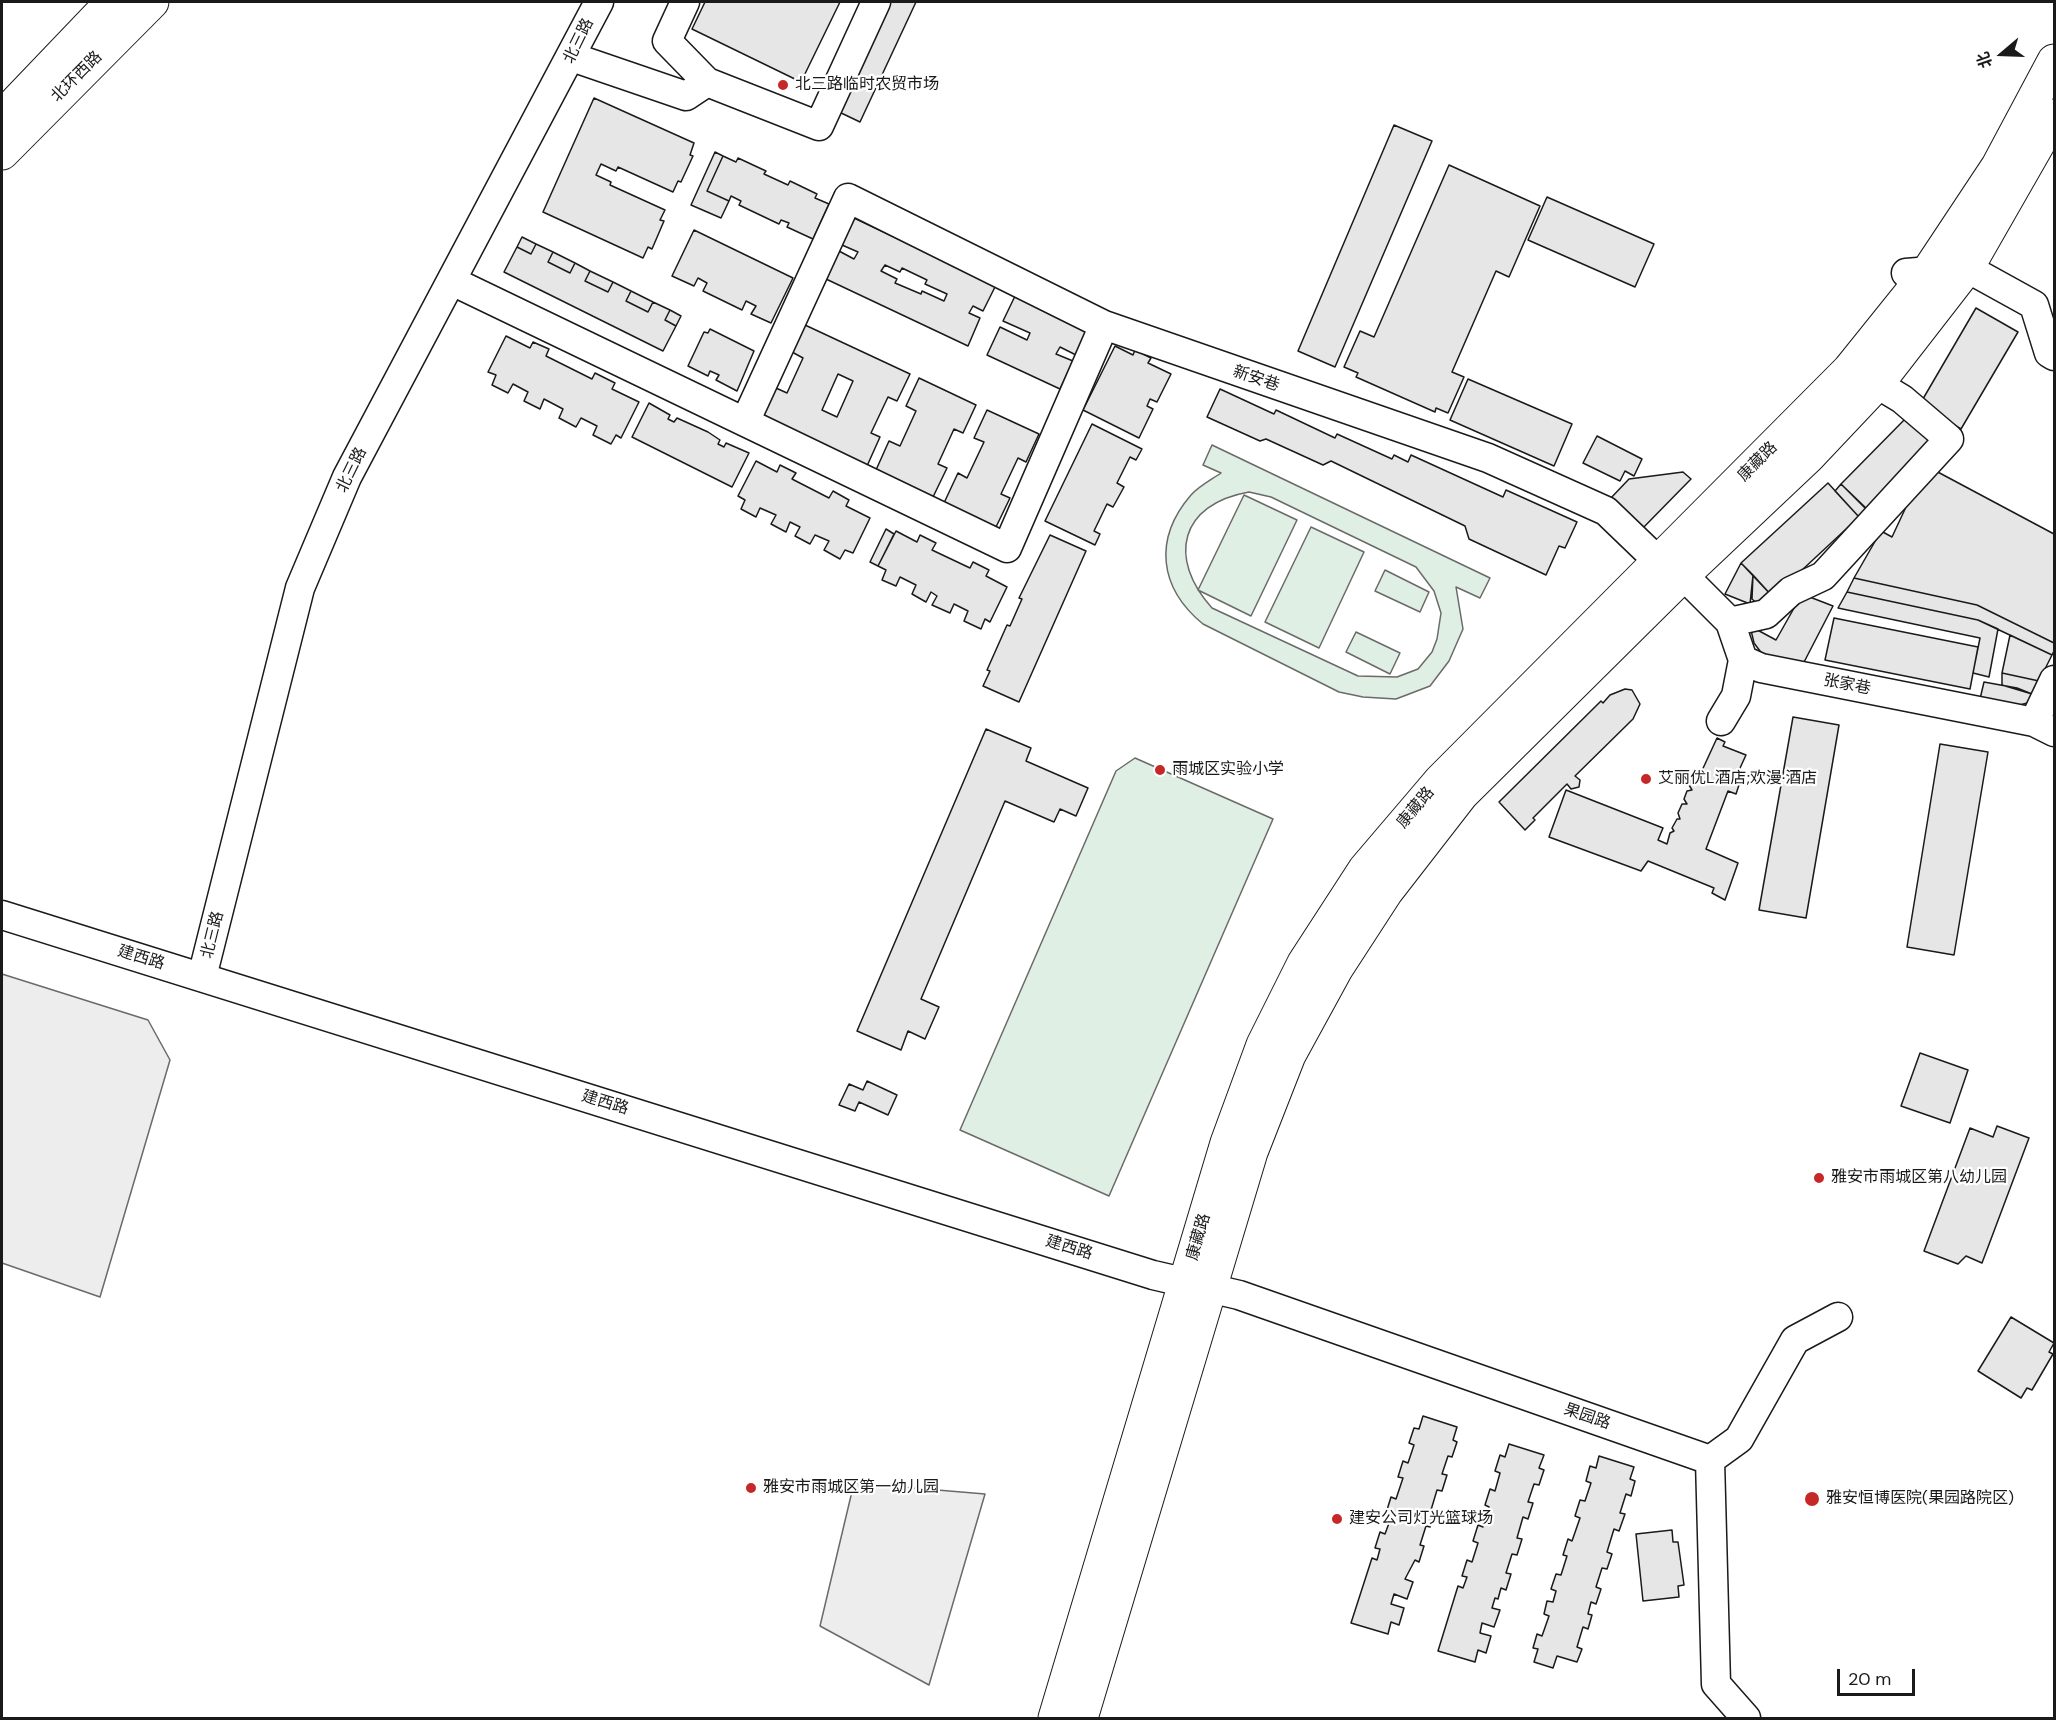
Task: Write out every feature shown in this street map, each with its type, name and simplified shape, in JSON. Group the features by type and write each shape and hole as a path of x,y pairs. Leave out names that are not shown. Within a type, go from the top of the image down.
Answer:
{"main road":[{"name":"北环西路","path":"2,117 112,2"},
{"name":"北环西路","path":"2,153 152,2"},
{"name":"康藏路","path":"1055,1719 1197,1285 1289,1055 1336,969 1386,892 1462,794 1671,568 1849,370 1916,273 1998,166 2055,61"},
{"name":"康藏路","path":"1671,568 1809,456 1877,384 1967,268 2052,130"},
{"name":"康藏路","path":"1081,1719 1197,1285"}],"street":[{"name":"北三路","path":"202,977 300,588 347,477 572,57 599,2"},
{"path":"685,2 667,41 707,81 819,126 876,2"},
{"path":"572,57 686,96 707,81"},
{"name":"新安巷","path":"745,422 848,198 1104,325 1488,458 1606,511 1671,568"},
{"path":"1916,273 1967,268 2034,305 2049,353 2055,356"},
{"path":"452,281 1007,549 1104,325"},
{"path":"1730,622 1766,614 1791,591 1823,576 1949,438 1902,399 1877,384"},
{"path":"1671,568 1730,622 1743,660 1734,708"},
{"name":"张家巷","path":"1743,660 1761,668 2044,727"},
{"path":"2044,727 2055,680"},
{"name":"建西路","path":"2,915 1197,1285"},
{"name":"果园路","path":"1197,1285 1710,1460"},
{"path":"1746,1719 1716,1684 1710,1460 1739,1439 1795,1340 1838,1317"}],"green space":[{"path":"1212,445 1490,578 1480,598 1456,587 1463,629 1449,661 1430,686 1396,699 1363,697 1339,692 1203,624 1188,610 1177,595 1170,579 1166,562 1166,546 1179,512 1191,495 1221,473 1203,465","holes":["1249,492 1271,497 1416,567 1434,591 1441,613 1437,639 1432,652 1418,669 1397,677 1358,676 1212,608 1198,589 1189,570 1186,552 1188,536 1195,521 1208,508 1226,498"]},
{"path":"1244,495 1297,520 1251,616 1198,590"},
{"path":"1311,527 1364,552 1319,648 1265,622"},
{"path":"1385,570 1429,592 1420,612 1375,591"},
{"path":"1356,632 1400,653 1390,674 1346,652"},
{"path":"1135,758 1273,819 1109,1196 960,1130 1116,771"}],"shaded area":[{"path":"2,974 148,1020 170,1060 100,1297 2,1263"},
{"path":"854,1483 985,1494 929,1685 820,1626"}],"building":[{"path":"705,2 840,2 801,82 692,29"},
{"path":"888,2 916,2 860,122 837,111"},
{"path":"594,98 694,143 690,155 693,156 681,182 678,181 673,192 618,167 616,171 601,164 596,175 611,182 610,185 665,210 660,220 664,221 652,249 648,247 643,258 543,212"},
{"path":"1394,125 1432,141 1335,367 1298,351"},
{"path":"715,152 723,156 707,191 729,201 721,218 691,205"},
{"path":"723,156 736,162 738,158 766,171 764,174 788,185 790,181 817,194 815,198 829,204 813,239 787,227 789,223 781,220 779,224 739,205 741,201 731,196 729,201 707,191"},
{"path":"1449,165 1540,206 1509,277 1496,271 1452,372 1464,377 1448,413 1436,408 1435,412 1356,377 1358,373 1344,367 1360,331 1374,337"},
{"path":"1547,197 1654,244 1635,287 1528,240"},
{"path":"854,218 996,285 983,311 973,306 969,313 980,318 968,346 826,279 839,251 854,259 858,252 842,245","holes":["885,265 900,272 902,268 927,280 925,284 947,294 944,301 922,291 921,294 895,283 897,279 881,271"]},
{"path":"694,230 793,278 771,323 751,314 756,306 746,301 742,310 703,291 707,283 698,278 694,286 672,276"},
{"path":"522,237 536,244 531,254 517,247"},
{"path":"536,244 553,252 548,262 570,273 575,263 590,271 585,281 608,292 613,282 631,291 626,301 648,312 653,302 670,310 665,320 676,326 663,351 504,272 517,247 531,254"},
{"path":"553,252 575,263 570,273 548,262"},
{"path":"590,271 613,282 608,292 585,281"},
{"path":"631,291 653,302 648,312 626,301"},
{"path":"1016,294 1088,328 1076,355 1060,347 1056,354 1073,361 1060,389 987,355 1000,327 1027,340 1030,333 1003,321"},
{"path":"1976,308 2018,332 1961,429 1920,404"},
{"path":"670,310 681,316 676,326 665,320"},
{"path":"805,325 910,374 897,401 888,397 871,433 880,437 867,466 762,417 776,388 787,393 803,358 792,352","holes":["838,374 853,381 837,417 822,410"]},
{"path":"710,329 754,351 737,391 716,380 719,375 710,371 708,376 688,366 704,332 708,333"},
{"path":"506,336 530,348 533,342 549,349 546,356 592,379 595,373 615,383 612,389 639,402 621,438 616,435 611,444 593,435 597,426 581,418 576,427 559,418 563,409 544,399 540,409 524,401 528,392 513,384 508,393 492,385 496,375 488,372"},
{"path":"1115,346 1133,355 1135,350 1151,358 1148,363 1171,374 1157,402 1150,399 1147,406 1153,409 1139,438 1083,410"},
{"path":"919,378 976,405 963,433 954,429 938,464 947,468 933,497 876,470 889,441 900,446 916,411 906,406"},
{"path":"1468,379 1572,424 1554,466 1450,420"},
{"path":"1220,389 1274,414 1276,410 1335,438 1337,434 1392,459 1394,455 1408,462 1411,455 1503,497 1506,490 1577,522 1565,548 1559,546 1546,575 1469,539 1465,526 1331,461 1323,465 1266,439 1260,441 1207,417"},
{"path":"649,403 670,415 668,419 674,422 677,418 708,432 720,440 718,444 724,447 726,443 749,453 732,487 632,437"},
{"path":"987,410 1039,434 1026,462 1018,458 1001,494 1010,498 996,527 944,503 958,473 967,478 984,442 974,438"},
{"path":"1909,415 1937,443 1869,512 1841,484"},
{"path":"1092,424 1142,449 1136,460 1130,457 1117,483 1124,487 1113,507 1107,504 1094,531 1100,534 1095,545 1045,521"},
{"path":"1597,436 1642,459 1634,476 1625,471 1620,481 1583,463"},
{"path":"756,461 777,472 780,465 796,473 792,479 829,498 833,491 849,500 846,506 870,518 853,553 845,550 840,559 824,550 829,541 815,535 810,544 795,536 800,527 790,522 786,532 771,524 776,515 760,508 756,517 741,509 745,500 738,496"},
{"path":"1934,470 2054,534 2054,643 1977,605 1854,578 1881,531 1892,537 1913,492"},
{"path":"1683,472 1691,479 1640,531 1609,500 1629,479"},
{"path":"1828,483 1859,517 1773,597 1741,563"},
{"path":"1841,484 1867,509 1859,517 1835,491"},
{"path":"886,529 894,534 878,566 870,562"},
{"path":"896,531 917,542 920,535 936,543 932,550 970,568 973,562 989,570 986,576 1007,587 990,622 985,619 981,629 964,621 968,611 954,604 950,613 932,605 937,596 931,592 926,602 912,594 916,585 900,577 896,586 882,580 886,570 878,566"},
{"path":"1050,535 1086,551 1019,702 983,686 990,671 987,670 1007,625 1010,626 1022,599 1019,598"},
{"path":"1741,563 1753,575 1750,604 1725,594"},
{"path":"1753,575 1773,597 1761,607 1752,599"},
{"path":"1854,578 1977,605 2054,643 2054,651 2052,655 1978,620 1847,592"},
{"path":"1847,592 1978,620 1998,629 1989,677 1973,673 1980,638 1838,608"},
{"path":"1802,594 1833,606 1802,666 1763,655 1754,643 1750,626 1776,640"},
{"path":"1834,618 1978,647 1970,689 1825,660"},
{"path":"2010,635 2052,655 2039,681 2002,673"},
{"path":"2002,673 2039,681 2032,694 2002,685"},
{"path":"1984,682 2017,688 2032,694 2031,702 2016,706 1980,699"},
{"path":"1625,689 1632,690 1640,704 1633,719 1575,776 1580,780 1579,787 1571,789 1567,784 1533,818 1535,820 1525,830 1499,802 1601,701 1603,703 1610,695"},
{"path":"1793,717 1839,725 1806,918 1759,910"},
{"path":"986,729 1031,748 1026,761 1088,788 1076,816 1060,809 1054,822 1005,801 921,999 939,1007 925,1039 908,1031 901,1050 857,1031"},
{"path":"1717,738 1725,742 1723,746 1746,755 1735,779 1740,782 1736,794 1728,791 1706,849 1738,863 1725,900 1712,893 1714,888 1648,861 1641,871 1549,837 1566,790 1663,828 1658,840 1667,844 1670,833 1674,831 1672,828 1677,819 1680,819 1678,813 1682,804 1687,804 1684,799 1687,791 1692,790 1689,785 1692,778 1699,777"},
{"path":"1940,744 1988,752 1954,955 1907,947"},
{"path":"1920,1053 1968,1070 1950,1123 1901,1106"},
{"path":"867,1081 897,1095 888,1115 859,1102 855,1111 839,1105 849,1084 863,1090"},
{"path":"1997,1126 2029,1138 1982,1263 1966,1256 1958,1264 1924,1251 1970,1128 1993,1137"},
{"path":"2011,1317 2054,1343 2049,1352 2053,1354 2032,1390 2027,1388 2021,1398 1978,1371"},
{"path":"1423,1416 1457,1427 1453,1440 1457,1442 1452,1457 1448,1456 1442,1474 1447,1475 1442,1491 1437,1490 1431,1510 1435,1512 1430,1527 1426,1526 1420,1545 1424,1546 1419,1562 1415,1560 1405,1579 1413,1582 1407,1599 1394,1594 1391,1604 1404,1608 1399,1625 1391,1622 1388,1634 1351,1623 1372,1558 1377,1560 1380,1549 1375,1548 1380,1532 1385,1534 1392,1515 1386,1513 1391,1497 1396,1499 1403,1478 1398,1477 1403,1461 1408,1463 1414,1445 1409,1443 1414,1428 1419,1429"},
{"path":"1509,1444 1544,1455 1539,1468 1544,1470 1539,1485 1534,1484 1528,1502 1533,1503 1528,1519 1523,1517 1517,1538 1522,1539 1517,1555 1512,1554 1506,1573 1511,1574 1506,1590 1501,1588 1498,1599 1495,1598 1492,1608 1500,1610 1494,1627 1482,1623 1480,1633 1491,1636 1486,1653 1478,1650 1475,1662 1438,1651 1458,1586 1463,1588 1467,1577 1462,1576 1467,1560 1472,1562 1478,1543 1473,1541 1478,1525 1483,1527 1489,1507 1485,1505 1490,1489 1495,1491 1500,1473 1495,1471 1500,1455 1505,1457"},
{"path":"1599,1456 1634,1467 1630,1479 1635,1481 1631,1496 1626,1494 1620,1513 1625,1514 1619,1531 1614,1529 1607,1552 1612,1554 1607,1569 1602,1568 1596,1587 1601,1589 1596,1604 1591,1602 1588,1614 1592,1615 1588,1629 1583,1627 1577,1647 1582,1649 1577,1662 1557,1656 1553,1668 1534,1662 1538,1649 1533,1648 1537,1634 1542,1636 1549,1616 1544,1614 1547,1601 1553,1602 1556,1591 1551,1589 1556,1574 1561,1575 1567,1556 1563,1555 1568,1539 1572,1541 1580,1518 1575,1516 1580,1500 1585,1501 1591,1483 1586,1481 1590,1466 1596,1468"},
{"path":"1672,1530 1673,1542 1678,1542 1684,1585 1678,1586 1679,1597 1643,1601 1636,1534"}],"place":[{"name":"北三路临时农贸市场","path":"783,85"},
{"name":"雨城区实验小学","path":"1160,770"},
{"name":"艾丽优L酒店;欢漫·酒店","path":"1646,779"},
{"name":"雅安市雨城区第八幼儿园","path":"1819,1178"},
{"name":"雅安市雨城区第一幼儿园","path":"751,1488"},
{"name":"雅安恒博医院(果园路院区)","path":"1812,1499"},
{"name":"建安公司灯光篮球场","path":"1337,1519"}]}
